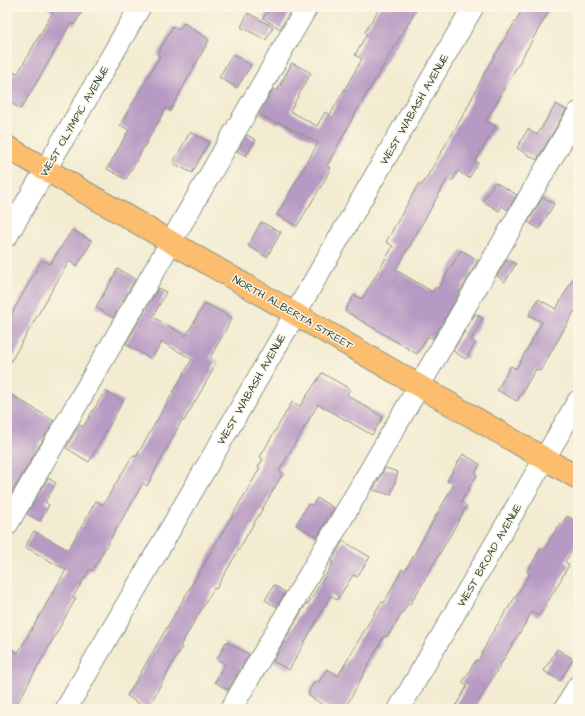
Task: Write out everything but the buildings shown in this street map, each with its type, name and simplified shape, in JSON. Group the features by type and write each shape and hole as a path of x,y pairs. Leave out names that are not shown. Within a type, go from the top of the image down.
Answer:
{"main road":[{"name":"NORTH ALBERTA STREET","path":"7,147 578,478"}],"street":[{"name":"WEST OLYMPIC AVENUE","path":"7,236 140,7"},
{"path":"7,525 308,7"},
{"name":"WEST WABASH AVENUE","path":"66,709 473,7"},
{"path":"231,709 578,113"},
{"name":"WEST BROAD AVENUE","path":"399,709 578,401"},
{"path":"565,709 578,686"}]}
